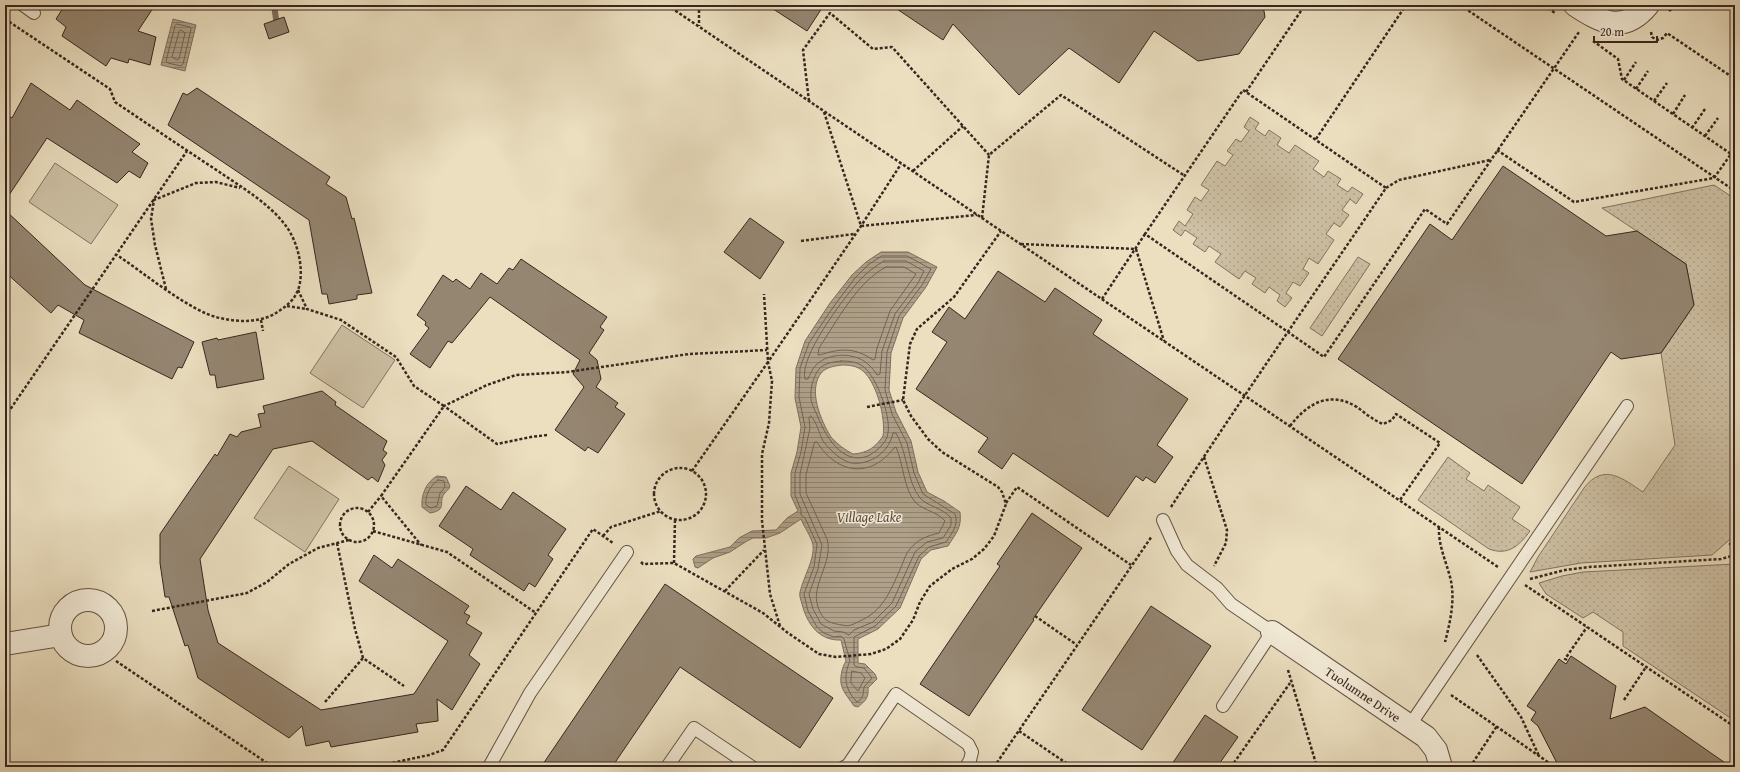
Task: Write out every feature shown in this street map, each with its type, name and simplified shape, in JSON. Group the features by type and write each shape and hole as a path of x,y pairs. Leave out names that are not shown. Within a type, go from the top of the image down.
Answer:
{"street":[{"path":"1575,5 1597,19 1616,23 1630,20 1657,10"},
{"name":"Tuolumne Drive","path":"1272,632 1426,736 1437,754 1441,767"},
{"path":"5,644 61,635"}],"lane":[{"path":"23,5 34,13"},
{"path":"1410,725 1516,579 1627,406"},
{"path":"1163,520 1177,551 1187,565 1217,588 1231,604 1272,632 1223,706"},
{"path":"489,767 530,693 626,552"},
{"path":"848,766 896,694 968,744 972,752 966,767"},
{"path":"667,767 694,728 752,767"}],"path":[{"path":"667,5 1735,727"},
{"path":"699,5 699,27"},
{"path":"1246,92 1305,5"},
{"path":"1316,139 1406,5"},
{"path":"1460,5 1714,178 1734,190"},
{"path":"1657,10 1676,5"},
{"path":"809,101 803,50 830,12 873,49 892,47 989,155"},
{"path":"5,19 110,89 114,102 242,188 275,213 292,236 299,258 300,274 298,289 288,306 272,316 261,320 224,319 206,313 186,302 117,255"},
{"path":"1653,26 1651,33 1654,39 1660,40 1667,33 1735,79"},
{"path":"1145,234 1324,357 1425,209 1447,224 1579,32"},
{"path":"1624,80 1636,62"},
{"path":"1497,150 1574,202 1714,178 1731,154 1622,79 1620,63"},
{"path":"1636,89 1648,71"},
{"path":"1654,101 1667,83"},
{"path":"1102,299 1244,90 1386,188"},
{"path":"982,218 989,155 1062,95 1185,176"},
{"path":"1672,114 1685,95"},
{"path":"1692,128 1705,109"},
{"path":"823,111 860,226"},
{"path":"1705,136 1718,118"},
{"path":"913,171 963,126"},
{"path":"5,417 83,301 98,284 187,151"},
{"path":"994,767 1163,520 1386,188 1399,180 1491,160"},
{"path":"692,471 855,234 901,163"},
{"path":"154,200 196,183 216,182 242,188"},
{"path":"154,200 151,219 155,245 166,289"},
{"path":"860,226 977,215"},
{"path":"1001,231 954,297 917,328 910,344 903,400 911,416 928,439 942,452 998,487 1002,492 1006,504"},
{"path":"801,241 855,234"},
{"path":"1020,244 1136,249"},
{"path":"1136,249 1165,342"},
{"path":"298,289 307,309"},
{"path":"764,294 768,362 772,381 769,423 762,454 762,521 770,594 780,627"},
{"path":"288,306 307,309 341,320 396,357 414,386 497,444 547,435"},
{"path":"261,320 263,331"},
{"path":"368,512 381,496 444,406 487,385 516,375 568,372 689,354 767,350"},
{"path":"1290,426 1297,416 1315,403 1332,399 1348,403 1383,424 1392,420 1396,414 1421,430 1440,443 1400,500"},
{"path":"867,407 903,400"},
{"path":"5,409 9,411"},
{"path":"1204,457 1227,530 1226,542 1213,567"},
{"path":"683,468 692,471 703,483 706,499 698,513 683,520 675,519 661,511 656,504 654,495 655,486 666,472 683,468"},
{"path":"836,657 871,654 886,649 900,639 913,620 920,602 930,586 952,569 972,559 984,549 994,536 1006,504 1017,486 1131,565"},
{"path":"381,496 421,545"},
{"path":"357,508 368,512 374,522 373,531 367,539 353,542 345,537 340,527 343,516 352,509 357,508"},
{"path":"603,536 611,527 661,511"},
{"path":"674,563 675,519"},
{"path":"1439,527 1441,545 1451,582 1453,601 1448,631 1443,647"},
{"path":"373,531 447,552 536,613"},
{"path":"152,611 247,593 267,582 289,564 318,548 349,540"},
{"path":"1735,540 1730,544 1735,548"},
{"path":"337,543 355,629 363,658 404,686"},
{"path":"725,591 765,550"},
{"path":"1516,579 1583,567 1721,559 1735,555"},
{"path":"1035,616 1077,644"},
{"path":"1567,660 1565,659 1587,627"},
{"path":"1475,653 1520,716 1540,756"},
{"path":"326,702 363,658"},
{"path":"116,660 273,767"},
{"path":"1286,666 1290,683 1300,707 1317,767"},
{"path":"1624,700 1646,667"},
{"path":"1231,767 1290,683"},
{"path":"1449,693 1554,767"},
{"path":"1470,767 1497,726"},
{"path":"1019,731 1072,767"}],"shaded area":[{"path":"1250,117 1259,123 1255,129 1265,136 1269,130 1281,138 1277,145 1289,153 1295,145 1319,161 1313,169 1324,177 1328,171 1341,179 1337,185 1348,192 1352,187 1363,194 1356,204 1350,199 1342,210 1349,215 1340,227 1334,223 1326,234 1334,240 1318,264 1309,258 1303,269 1309,273 1300,286 1293,282 1286,293 1292,298 1285,307 1277,301 1280,295 1269,287 1265,293 1252,284 1256,278 1245,271 1239,279 1215,262 1221,254 1209,246 1205,252 1193,244 1197,238 1185,230 1181,236 1173,230 1179,221 1185,226 1193,214 1187,210 1195,197 1201,201 1209,190 1201,185 1217,161 1225,166 1233,155 1227,151 1236,139 1241,142 1249,131 1244,127"},
{"path":"55,163 118,205 91,244 29,202"},
{"path":"1714,185 1735,199 1735,535 1712,555 1581,563 1530,572 1538,557 1584,488 1591,480 1606,474 1614,475 1643,492 1675,445 1661,353 1694,305 1686,264 1602,208"},
{"path":"1358,257 1370,264 1322,336 1310,328"},
{"path":"342,325 395,360 363,408 310,373"},
{"path":"1448,457 1470,473 1466,479 1484,491 1488,485 1520,507 1512,519 1530,531 1522,541 1507,550 1496,551 1489,549 1418,500"},
{"path":"289,466 339,499 305,552 254,518"},
{"path":"1735,564 1735,721 1623,646 1623,632 1593,612 1583,618 1546,594 1539,583 1562,576 1583,572"}],"water":[{"path":"173,19 196,25 185,71 161,65"},
{"name":"Village Lake","path":"881,252 908,252 937,267 926,287 903,318 891,353 889,390 896,412 911,441 918,472 927,492 960,512 960,522 958,530 948,546 931,550 921,559 900,608 878,629 858,639 858,663 865,664 875,674 877,679 868,688 866,699 858,707 854,706 844,692 841,684 841,674 846,661 841,640 826,638 815,630 807,618 800,598 813,550 811,538 801,519 780,533 766,538 753,538 730,552 713,558 698,568 695,567 693,559 696,556 730,547 739,538 752,531 776,530 787,518 798,511 791,496 791,473 797,452 801,427 795,398 796,368 805,341 830,303 852,275 866,262","holes":["842,365 853,366 863,371 876,392 882,411 884,429 883,436 874,447 867,451 853,454 847,451 831,437 823,422 817,405 816,387 822,372 831,367"]},
{"path":"437,476 446,477 450,486 442,497 441,508 436,512 430,513 422,507 422,498 427,485"}],"building":[{"path":"65,5 155,5 138,31 156,37 150,65 129,59 128,63 111,58 106,66 62,36 66,27 56,19"},
{"path":"767,5 824,5 807,31"},
{"path":"891,5 1263,5 1265,17 1239,54 1198,61 1154,31 1119,83 1069,48 1019,95 953,24 943,40"},
{"path":"284,17 289,32 269,39 264,24"},
{"path":"31,83 70,110 77,100 140,144 132,152 148,163 140,178 129,171 117,183 47,138 5,201 5,114 12,118"},
{"path":"197,88 330,177 326,184 346,197 352,219 354,218 372,293 357,295 357,299 329,304 327,294 322,294 309,220 168,125 183,93 187,95"},
{"path":"1503,166 1606,236 1637,231 1686,264 1694,305 1661,353 1621,359 1611,352 1522,484 1338,359 1430,224 1452,240"},
{"path":"5,210 85,285 194,342 182,368 178,367 172,379 79,333 84,320 58,305 51,313 5,272"},
{"path":"750,218 784,242 760,279 724,252"},
{"path":"521,259 607,317 600,327 604,330 589,353 597,360 601,379 596,387 618,403 615,407 625,414 598,453 588,447 585,451 555,430 584,387 573,374 580,360 490,297 452,343 448,341 430,368 410,354 429,328 425,325 426,322 417,315 443,275 453,282 456,279 470,289 481,273 497,284 509,268 513,270"},
{"path":"998,271 1045,302 1055,288 1102,320 1093,334 1188,399 1157,445 1173,457 1155,483 1146,477 1143,481 1136,476 1108,517 1013,453 1002,469 978,452 988,438 916,389 947,342 932,332 949,307 965,319"},
{"path":"256,332 264,379 217,388 215,375 210,375 202,342 217,338 218,340"},
{"path":"322,391 336,402 335,405 387,441 383,450 387,453 382,460 385,465 378,482 372,477 368,480 312,441 273,449 200,559 208,610 218,643 321,710 414,694 448,641 359,581 374,555 392,568 398,559 469,606 464,613 470,616 466,623 482,633 469,655 480,664 452,710 437,699 438,721 416,724 418,732 331,747 329,741 306,746 302,726 289,738 198,678 188,645 185,646 169,597 165,597 160,563 160,534 215,454 217,456 230,434 237,437 241,432 261,427 258,414 265,413 263,406"},
{"path":"466,486 501,510 513,492 566,529 548,555 553,559 535,587 529,583 524,591 470,555 473,549 439,526"},
{"path":"1032,513 1082,548 969,716 920,684 1000,566 997,564"},
{"path":"665,584 833,698 800,748 680,667 612,767 541,767"},
{"path":"1151,606 1211,646 1142,750 1082,710"},
{"path":"1571,656 1616,686 1610,719 1645,707 1731,767 1559,767 1538,726 1531,720 1536,712 1527,706 1559,659 1566,664"},
{"path":"1205,715 1238,737 1217,767 1170,767"}],"waterway":[{"path":"274,5 276,19"}]}
